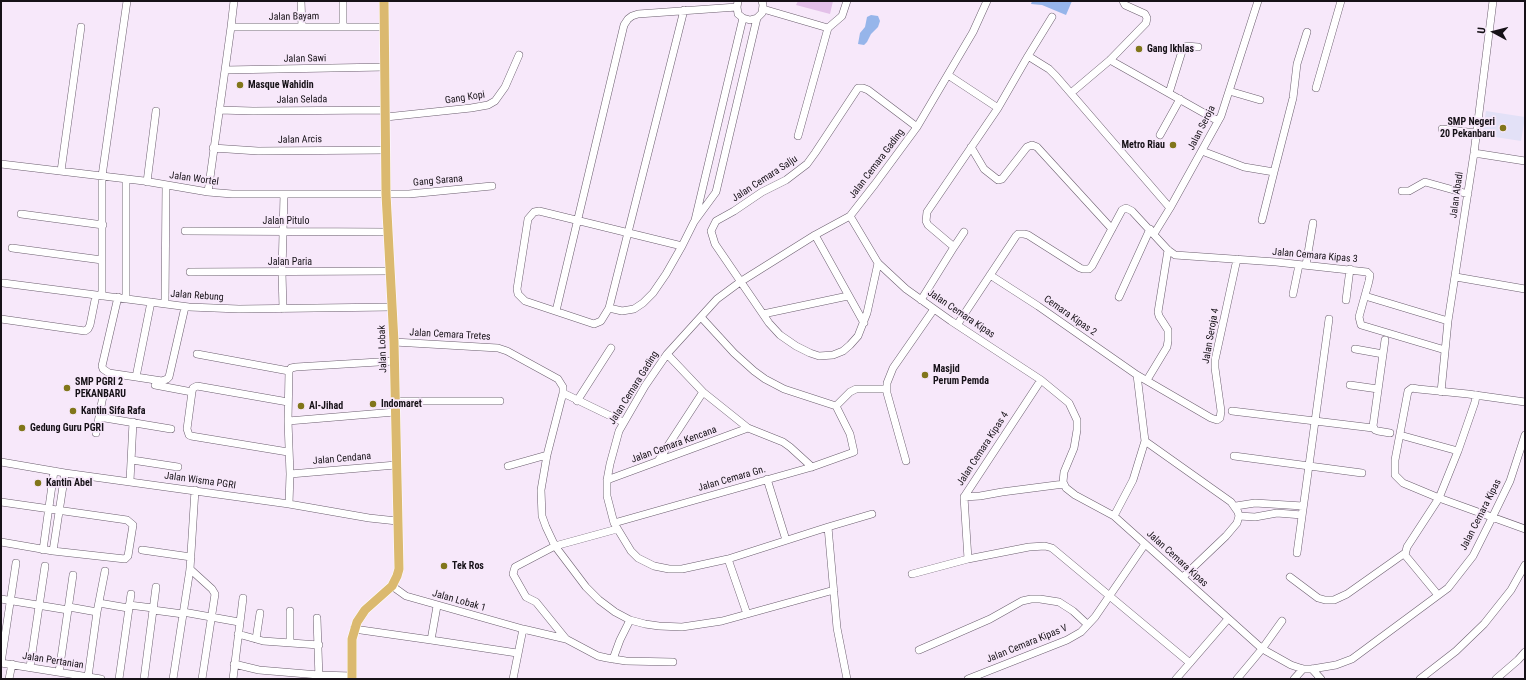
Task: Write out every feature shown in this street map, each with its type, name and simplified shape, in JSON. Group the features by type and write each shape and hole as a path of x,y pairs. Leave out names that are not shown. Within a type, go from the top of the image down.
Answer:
{"main road":[{"name":"Jalan Lobak","path":"352,677 352,639 354,629 365,610 392,586 399,569 395,361 386,194 384,1"}],"street":[{"path":"1,319 85,331 90,325 99,295 103,225 102,176 127,1"},
{"path":"208,192 234,1"},
{"path":"301,1 302,26"},
{"path":"343,1 343,26"},
{"path":"609,308 628,311 643,303 660,285 694,222 714,197 718,188 757,18 763,9 762,1"},
{"path":"798,136 828,28 842,16 847,1"},
{"name":"Jalan Cemara Gading","path":"872,514 728,559 682,569 669,569 654,566 638,558 631,551 615,526 608,504 607,480 615,441 623,422 667,354 717,300 740,282 815,235 850,216 876,184 917,127 973,32 987,1"},
{"path":"1071,93 1110,60 1147,21 1145,14 1125,5 1123,1"},
{"name":"Jalan Seroja","path":"1119,297 1152,232 1170,208 1218,121 1258,1"},
{"path":"1316,88 1341,1"},
{"name":"Jalan Abadi","path":"1441,392 1448,321 1456,278 1474,153 1493,1"},
{"path":"556,311 624,25 628,19 632,16 737,4 738,14 743,18 750,20 757,18"},
{"path":"763,9 828,28"},
{"path":"682,246 628,234 539,211 534,212 528,220 517,288 518,294 524,301 594,324 601,321 609,308 628,234 684,10"},
{"path":"954,247 928,225 926,221 927,212 998,108 1052,17"},
{"path":"694,222 743,18"},
{"name":"Jalan Bayam","path":"231,26 384,27"},
{"path":"61,171 81,28"},
{"path":"1262,220 1293,98 1297,64 1307,32"},
{"path":"1169,94 1182,48 1186,46 1198,47"},
{"name":"Gang Kopi","path":"386,113 471,108 492,103 505,87 519,55"},
{"path":"1028,56 1048,69 1071,93 1170,208"},
{"path":"1110,60 1218,121"},
{"name":"Jalan Sawi","path":"225,70 385,67"},
{"path":"948,75 998,108"},
{"name":"Jalan Cemara Salju","path":"740,282 712,240 711,231 714,224 756,196 786,180 807,164 858,88 863,88 917,127"},
{"path":"1229,91 1260,100"},
{"path":"1160,135 1180,99"},
{"name":"Jalan Selada","path":"219,110 386,113"},
{"path":"147,182 156,111"},
{"path":"1442,129 1476,133"},
{"path":"970,147 984,169 998,180 1002,179 1027,147 1032,145 1037,147 1112,229"},
{"name":"Jalan Arcis","path":"214,148 258,151 386,150"},
{"path":"1202,151 1244,167 1274,172"},
{"path":"1474,153 1525,161"},
{"name":"Jalan Wortel","path":"1,164 126,179 208,192 386,194"},
{"path":"126,179 126,299"},
{"path":"1402,191 1409,191 1425,182 1468,194"},
{"path":"165,304 166,185"},
{"name":"Gang Sarana","path":"386,194 426,193 492,186"},
{"path":"283,309 282,272 284,194"},
{"name":"Jalan Cemara Kipas 3","path":"957,325 1016,236 1020,234 1028,235 1080,268 1089,269 1122,210 1126,208 1132,211 1168,250 1179,256 1238,259 1366,271 1369,274 1369,281 1359,317 1361,325 1445,350"},
{"path":"21,214 103,225"},
{"name":"Jalan Cemara Kipas","path":"850,216 878,263 921,300 1041,380 1069,403 1077,420 1074,448 1064,472 1064,484 1069,491 1114,516 1262,649 1291,665 1303,669 1336,665 1352,659 1448,588 1466,567 1473,556 1510,481 1525,435"},
{"path":"1293,294 1303,265 1312,223"},
{"name":"Jalan Pitulo","path":"184,231 388,232"},
{"path":"921,300 964,232"},
{"path":"815,235 864,323"},
{"path":"12,248 102,260"},
{"path":"1147,380 1167,347 1168,335 1166,326 1158,316 1158,312 1168,250"},
{"name":"Jalan Seroja 4","path":"1137,376 1147,380 1211,418 1217,420 1220,418 1221,411 1214,364 1228,296 1238,259"},
{"path":"740,282 763,314 780,334 799,348 819,356 834,355 843,351 854,341 864,323 873,290 878,263"},
{"path":"1346,300 1350,269"},
{"name":"Jalan Paria","path":"190,272 390,271"},
{"name":"Cemara Kipas 2","path":"990,275 1038,306 1137,376"},
{"path":"1456,278 1525,289"},
{"name":"Jalan Rebung","path":"3,283 185,307 283,309 392,306"},
{"path":"763,314 848,296"},
{"path":"1365,296 1448,321"},
{"path":"118,297 102,366 103,369 109,373 162,381 167,380 169,377 185,307"},
{"path":"136,377 151,302"},
{"path":"906,461 887,389 889,378 893,368 934,309"},
{"path":"701,317 734,353 754,371 764,379 784,389 836,406 850,392 856,389 887,389"},
{"path":"1297,553 1329,319"},
{"path":"1374,428 1385,340"},
{"name":"Jalan Cemara Tretes","path":"394,342 498,348 507,350 555,377 561,383 563,393"},
{"path":"577,401 611,348"},
{"path":"1355,349 1383,354"},
{"path":"197,354 289,371 291,368 296,367 395,361"},
{"path":"667,354 703,392 748,428 783,442 812,467"},
{"path":"289,371 288,452 290,504"},
{"path":"109,376 192,392"},
{"path":"1114,516 1133,480 1145,441 1137,376"},
{"name":"Jalan Cemara Kipas 4","path":"968,559 964,496 1041,380"},
{"path":"288,402 199,385 195,387 192,392 187,429 189,435 288,452"},
{"path":"1350,385 1378,390"},
{"path":"1525,402 1412,388 1408,391 1395,460 1395,475 1404,483 1439,498 1525,529"},
{"path":"658,461 703,392"},
{"path":"623,422 563,393 547,455 541,490 540,504 542,516 555,546 586,587 598,600 630,620 659,626 682,627 716,622 834,590"},
{"path":"1290,577 1318,598 1334,600 1347,594 1405,553 1407,547 1439,498 1458,451 1476,395"},
{"path":"96,433 103,396"},
{"path":"396,401 500,401"},
{"name":"Jalan Cemara Gn.","path":"566,639 536,602 526,597 513,573 515,567 555,546 767,479 812,467 854,452 850,434 836,406"},
{"path":"1232,411 1374,428 1378,431 1390,433"},
{"path":"288,421 395,412"},
{"path":"99,417 171,430"},
{"path":"130,481 133,422"},
{"name":"Jalan Cemara Kencana","path":"607,480 748,428"},
{"path":"1400,435 1458,451"},
{"path":"1145,441 1225,497 1236,506 1239,516 1237,523 1217,547 1183,577"},
{"path":"508,466 547,455"},
{"path":"1234,456 1362,473"},
{"path":"132,460 178,467"},
{"name":"Jalan Wisma PGRI","path":"1,462 65,473 195,490 290,504 369,518 397,521"},
{"name":"Jalan Cendana","path":"290,474 396,464"},
{"path":"43,550 54,471"},
{"path":"53,552 65,473"},
{"path":"767,479 786,540"},
{"path":"964,496 980,496 1064,484"},
{"path":"173,679 190,569 195,490"},
{"path":"1,502 127,520 133,525 128,556 125,559 53,552 1,542"},
{"path":"1236,506 1255,503 1303,506"},
{"path":"1265,504 1266,514"},
{"path":"1286,505 1286,514"},
{"path":"1239,516 1255,517 1266,514 1302,515"},
{"path":"828,527 837,628 847,679"},
{"name":"Jalan Cemara Kipas V","path":"968,679 1067,640 1081,632 1094,617 1145,544"},
{"path":"912,574 968,559 1029,547 1046,546 1052,548 1190,663"},
{"path":"142,550 191,557"},
{"path":"1405,553 1408,559 1438,595"},
{"path":"728,559 747,614"},
{"path":"1,663 16,563"},
{"path":"1420,679 1456,651 1484,624 1511,590 1525,565"},
{"path":"30,667 45,566"},
{"path":"190,569 212,589 215,594 202,679"},
{"path":"88,677 97,612 105,571"},
{"path":"59,672 73,575"},
{"path":"144,679 156,586"},
{"name":"Jalan Lobak 1","path":"392,586 406,596 437,606 566,639"},
{"path":"118,679 131,594"},
{"path":"233,679 243,598"},
{"path":"1,599 39,606 97,612"},
{"path":"919,650 990,619 1022,601 1031,599 1059,602 1073,611 1088,624"},
{"path":"99,603 212,616 239,622"},
{"path":"431,640 437,606"},
{"path":"290,611 290,643"},
{"path":"256,640 260,613"},
{"path":"317,618 319,677"},
{"path":"1176,679 1228,619"},
{"path":"613,659 630,620"},
{"path":"1237,679 1262,649 1282,621"},
{"path":"354,629 517,653"},
{"path":"513,679 523,629"},
{"path":"238,634 263,641 318,644"},
{"path":"566,639 598,656 613,659 673,662"},
{"path":"1496,679 1525,652"},
{"name":"Jalan Pertanian","path":"1,663 101,679"},
{"path":"9,679 12,664"},
{"path":"234,664 259,670 319,677 352,677"},
{"path":"1294,679 1303,669"},
{"path":"1312,669 1321,679"}],"shaded area":[{"path":"798,1 833,1 830,14 796,5"},
{"name":"SMP Negeri 20 Pekanbaru","path":"1486,111 1525,117 1521,141 1482,135"}],"water":[{"path":"1032,1 1072,1 1066,15 1042,5 1031,4"},
{"path":"871,15 878,16 880,21 878,27 871,34 864,45 858,44 860,33 865,27 867,17"}],"place":[{"name":"Gang Ikhlas","path":"1139,49"},
{"name":"Masque Wahidin","path":"240,85"},
{"name":"SMP Negeri 20 Pekanbaru","path":"1503,128"},
{"name":"Metro Riau","path":"1173,145"},
{"name":"Masjid Perum Pemda","path":"925,375"},
{"name":"SMP PGRI 2 PEKANBARU","path":"67,388"},
{"name":"Indomaret","path":"373,404"},
{"name":"Al-Jihad","path":"301,406"},
{"name":"Kantin Sifa Rafa","path":"73,411"},
{"name":"Gedung Guru PGRI","path":"22,428"},
{"name":"Kantin Abel","path":"38,483"},
{"name":"Tek Ros","path":"444,566"}]}
